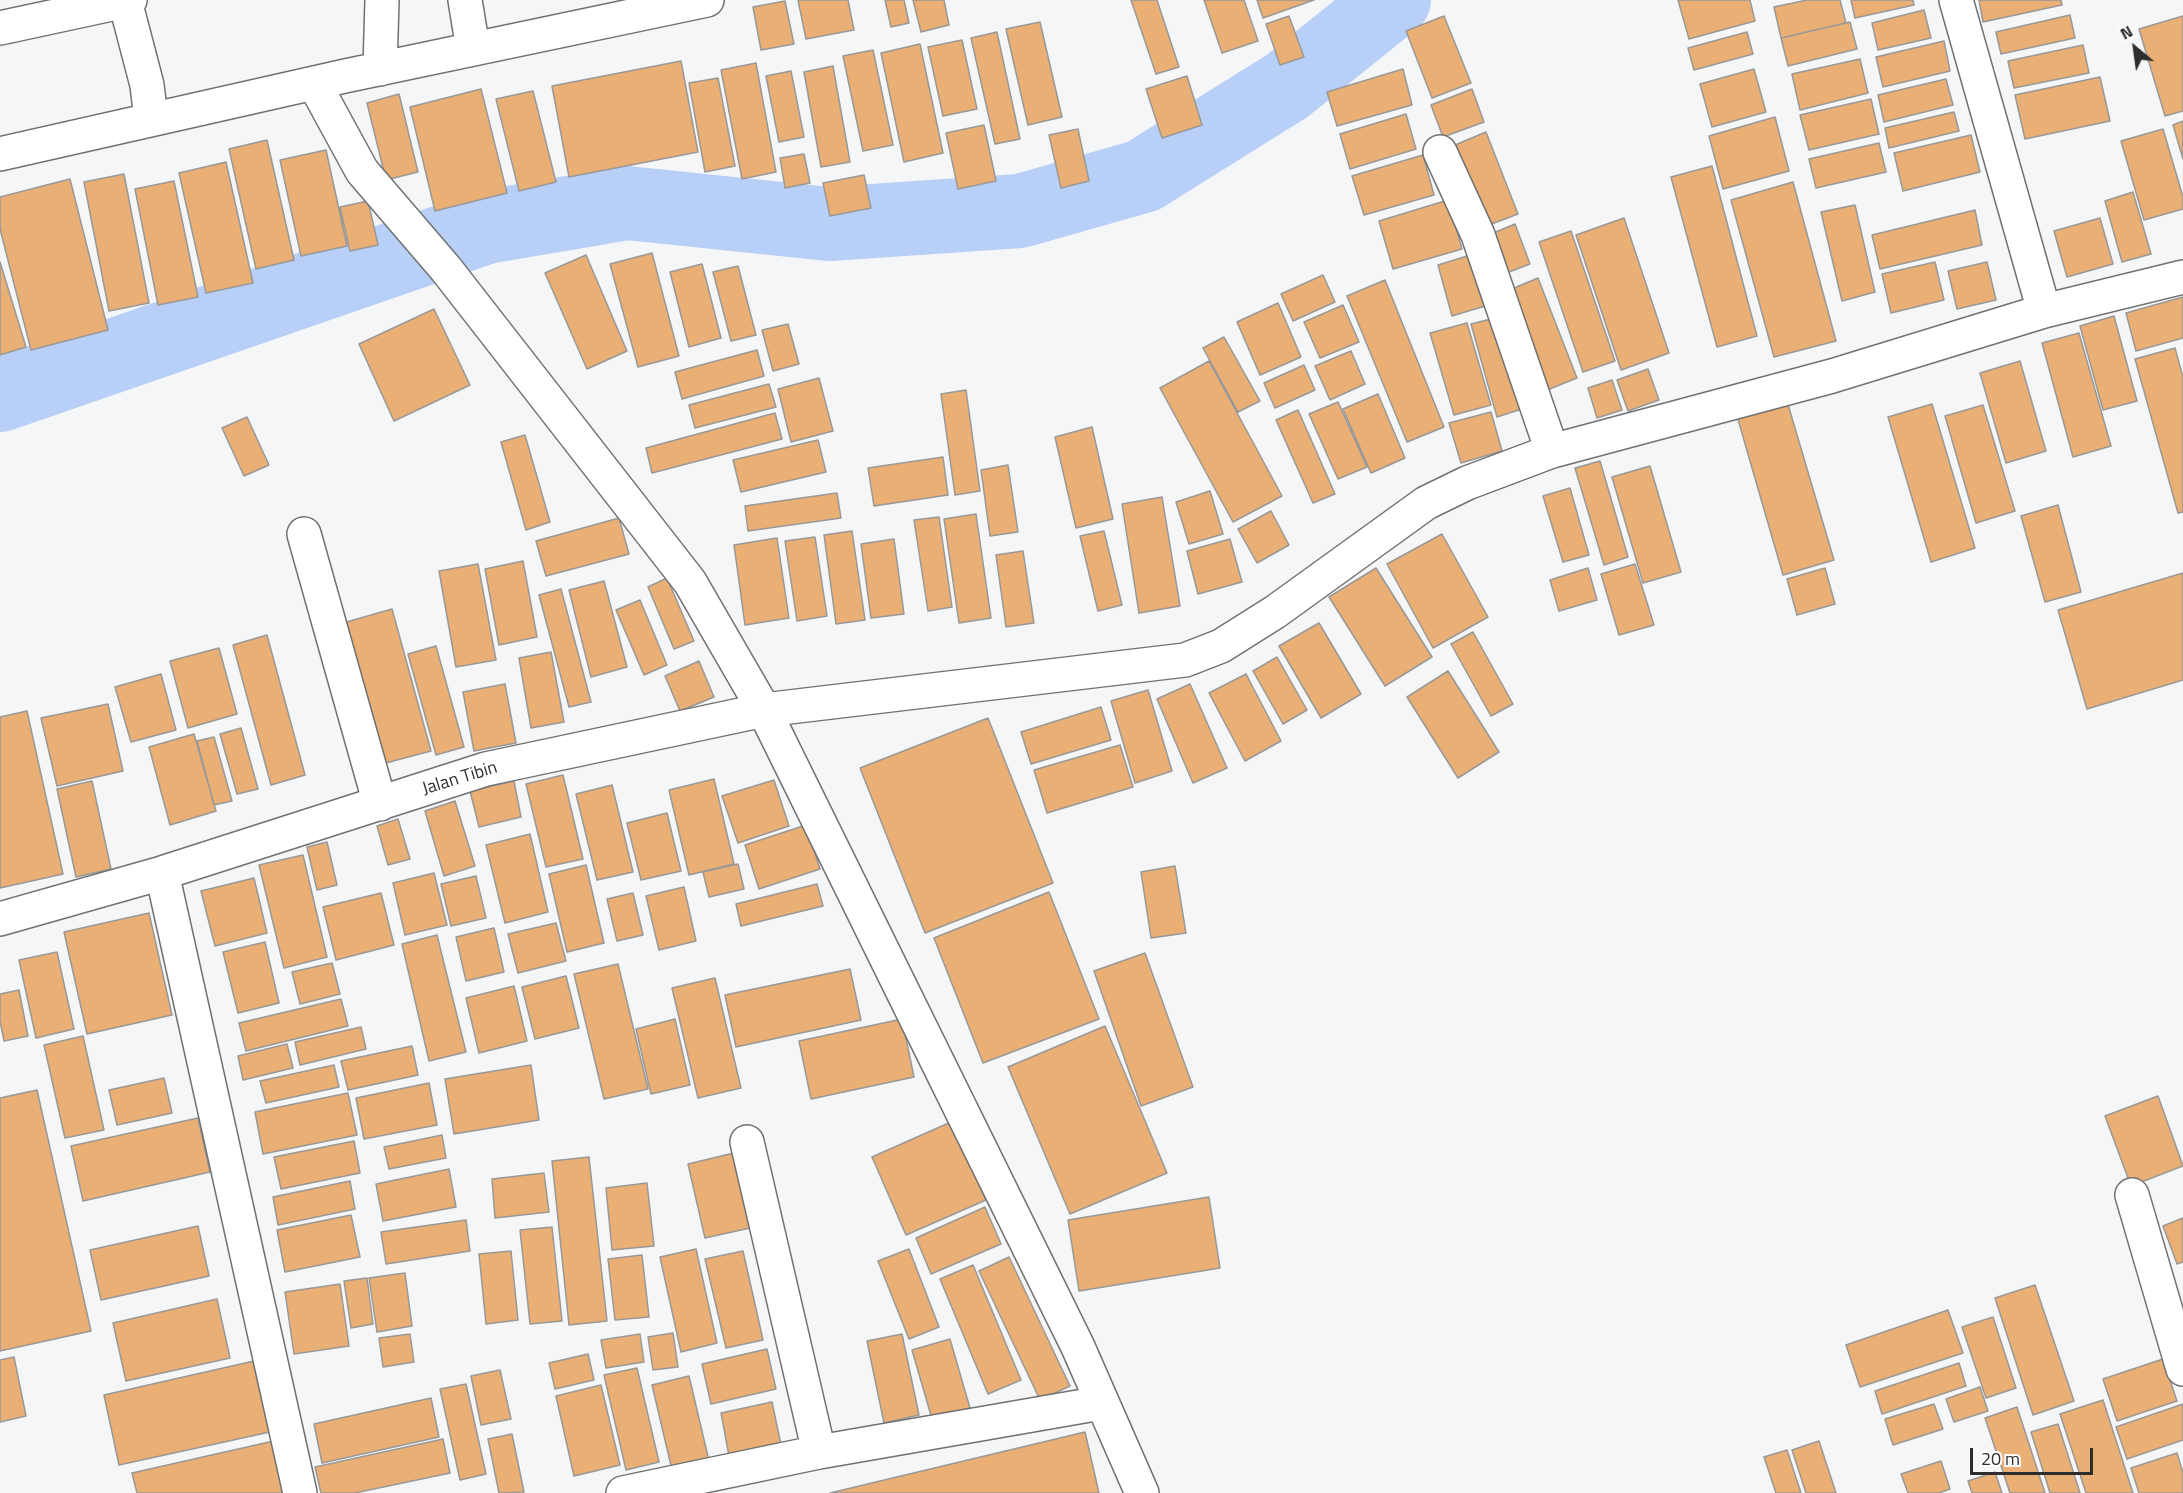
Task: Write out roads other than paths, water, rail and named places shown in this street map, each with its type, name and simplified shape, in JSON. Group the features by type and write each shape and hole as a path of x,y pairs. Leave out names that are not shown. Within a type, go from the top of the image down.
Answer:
{"street":[{"path":"380,69 382,0"},
{"path":"465,0 473,49"},
{"path":"0,154 315,83 707,0"},
{"path":"1956,0 2044,311"},
{"path":"0,28 128,1 147,84 151,119"},
{"path":"315,83 362,171 446,269 690,582 764,710 1078,1347 1142,1493"},
{"path":"1440,152 1478,235 1552,451"},
{"name":"Jalan Tibin","path":"0,919 162,873 486,770 764,710 1185,660 1221,646 1275,612 1426,503 1467,483 1552,451 1832,376 2044,311 2183,277"},
{"path":"304,534 380,804"},
{"path":"162,873 300,1493"},
{"path":"747,1142 819,1452"},
{"path":"2132,1195 2183,1369"},
{"path":"623,1493 819,1452 1101,1403"}],"waterway":[{"path":"0,395 486,227 627,203 829,224 1020,211 1143,176 1287,86 1394,0"}]}
